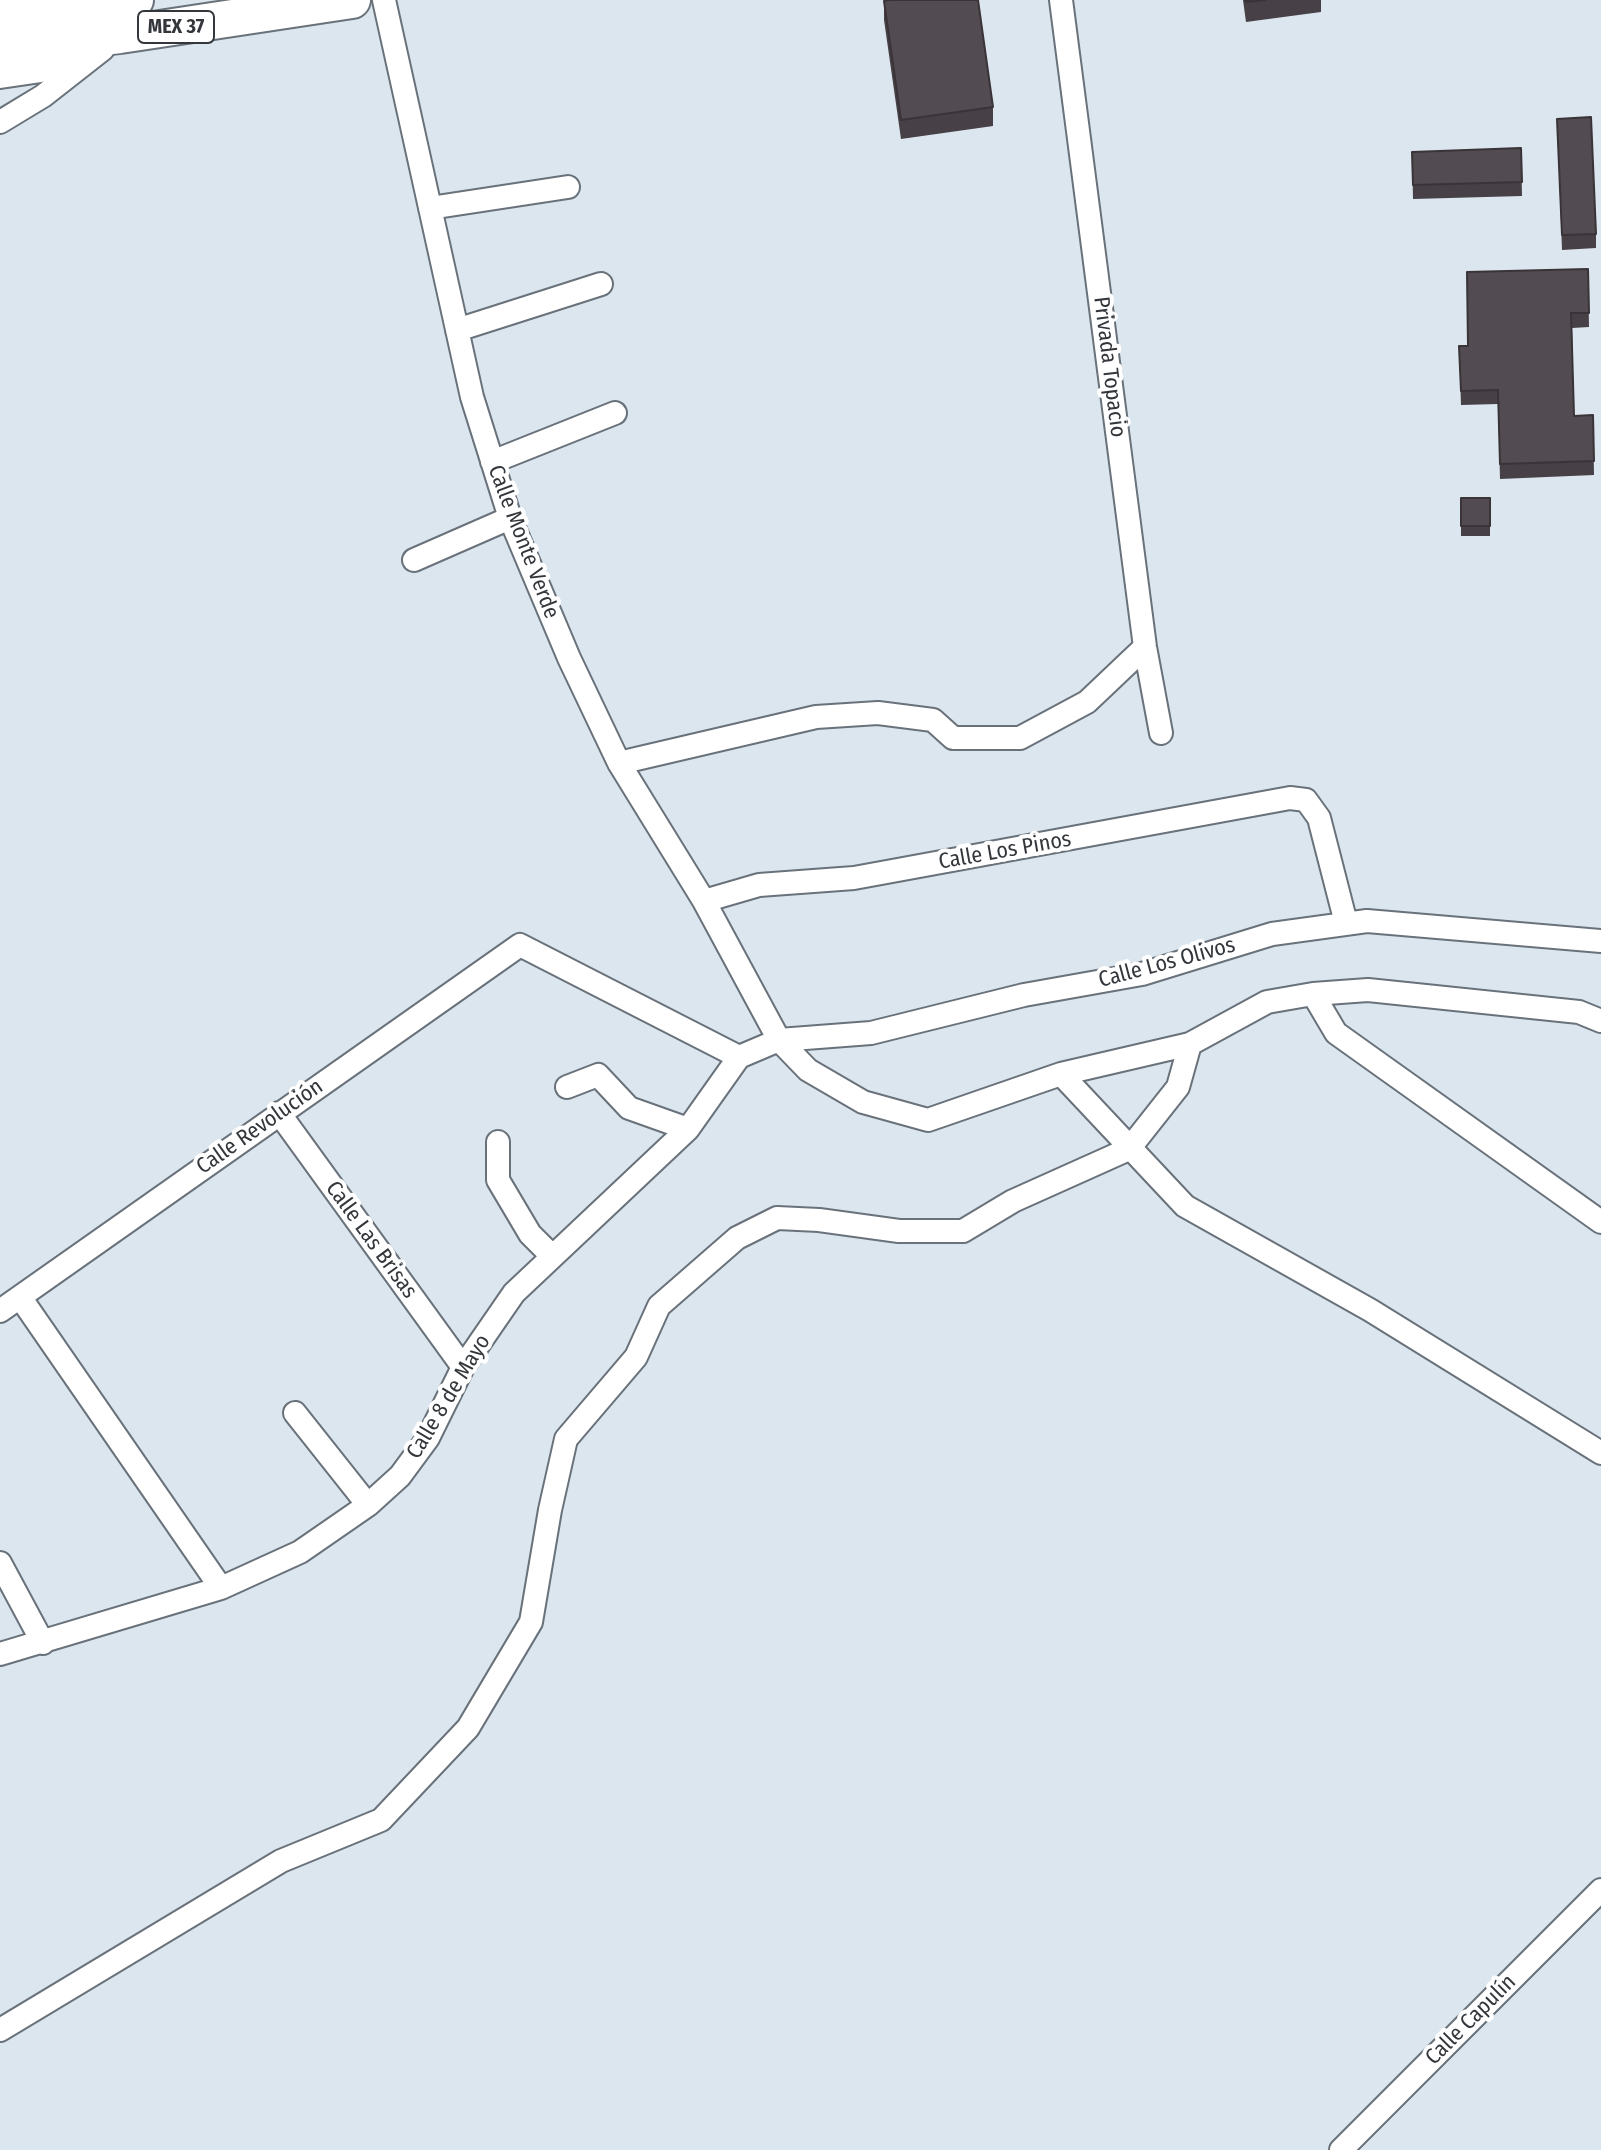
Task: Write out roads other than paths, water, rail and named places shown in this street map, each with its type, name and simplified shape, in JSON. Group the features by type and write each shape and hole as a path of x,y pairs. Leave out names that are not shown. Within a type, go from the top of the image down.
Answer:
{"main road":[{"name":"MEX 37","path":"0,49 38,31 135,0"},
{"name":"MEX 37","path":"0,16 38,31 120,35 352,0"}],"street":[{"path":"0,122 43,96 120,35 156,0"},
{"name":"Calle Monte Verde","path":"384,0 472,397 510,518 569,658 619,763 704,901 779,1040 808,1070 863,1102 928,1120 1061,1074 1190,1044 1267,1002 1313,994 1368,990 1579,1012 1601,1021"},
{"name":"Privada Topacio","path":"1061,0 1145,647 1161,733"},
{"path":"0,74 38,31"},
{"path":"430,208 568,187"},
{"path":"457,330 601,284"},
{"path":"492,462 615,413"},
{"path":"414,560 510,518"},
{"path":"619,763 816,717 878,713 933,720 953,738 1020,738 1087,702 1145,647"},
{"name":"Calle Los Pinos","path":"704,901 759,885 854,878 1290,798 1306,800 1319,818 1346,923"},
{"name":"Calle Los Olivos","path":"739,1057 779,1040 871,1033 1024,995 1142,974 1272,934 1346,923 1367,921 1601,941"},
{"name":"Calle Revolución","path":"0,1311 520,945 739,1057"},
{"path":"1313,994 1336,1033 1601,1222"},
{"path":"0,2030 281,1861 381,1820 468,1728 531,1622 566,1439 636,1357 659,1306 737,1238 777,1218 819,1220 899,1231 963,1231 1013,1201 1129,1149 1178,1087 1190,1044"},
{"name":"Calle 8 de Mayo","path":"0,1654 221,1588 300,1552 368,1505 400,1476 428,1438 463,1367 514,1293 688,1129 739,1057"},
{"path":"1061,1074 1185,1206 1370,1310 1601,1453"},
{"path":"567,1087 598,1075 629,1108 688,1129"},
{"name":"Calle Las Brisas","path":"279,1113 463,1367"},
{"path":"498,1142 498,1180 530,1234 552,1256"},
{"path":"20,1297 221,1588"},
{"path":"295,1413 368,1505"},
{"path":"0,1563 43,1643"},
{"name":"Calle Capulín","path":"1341,2150 1601,1890"}]}
